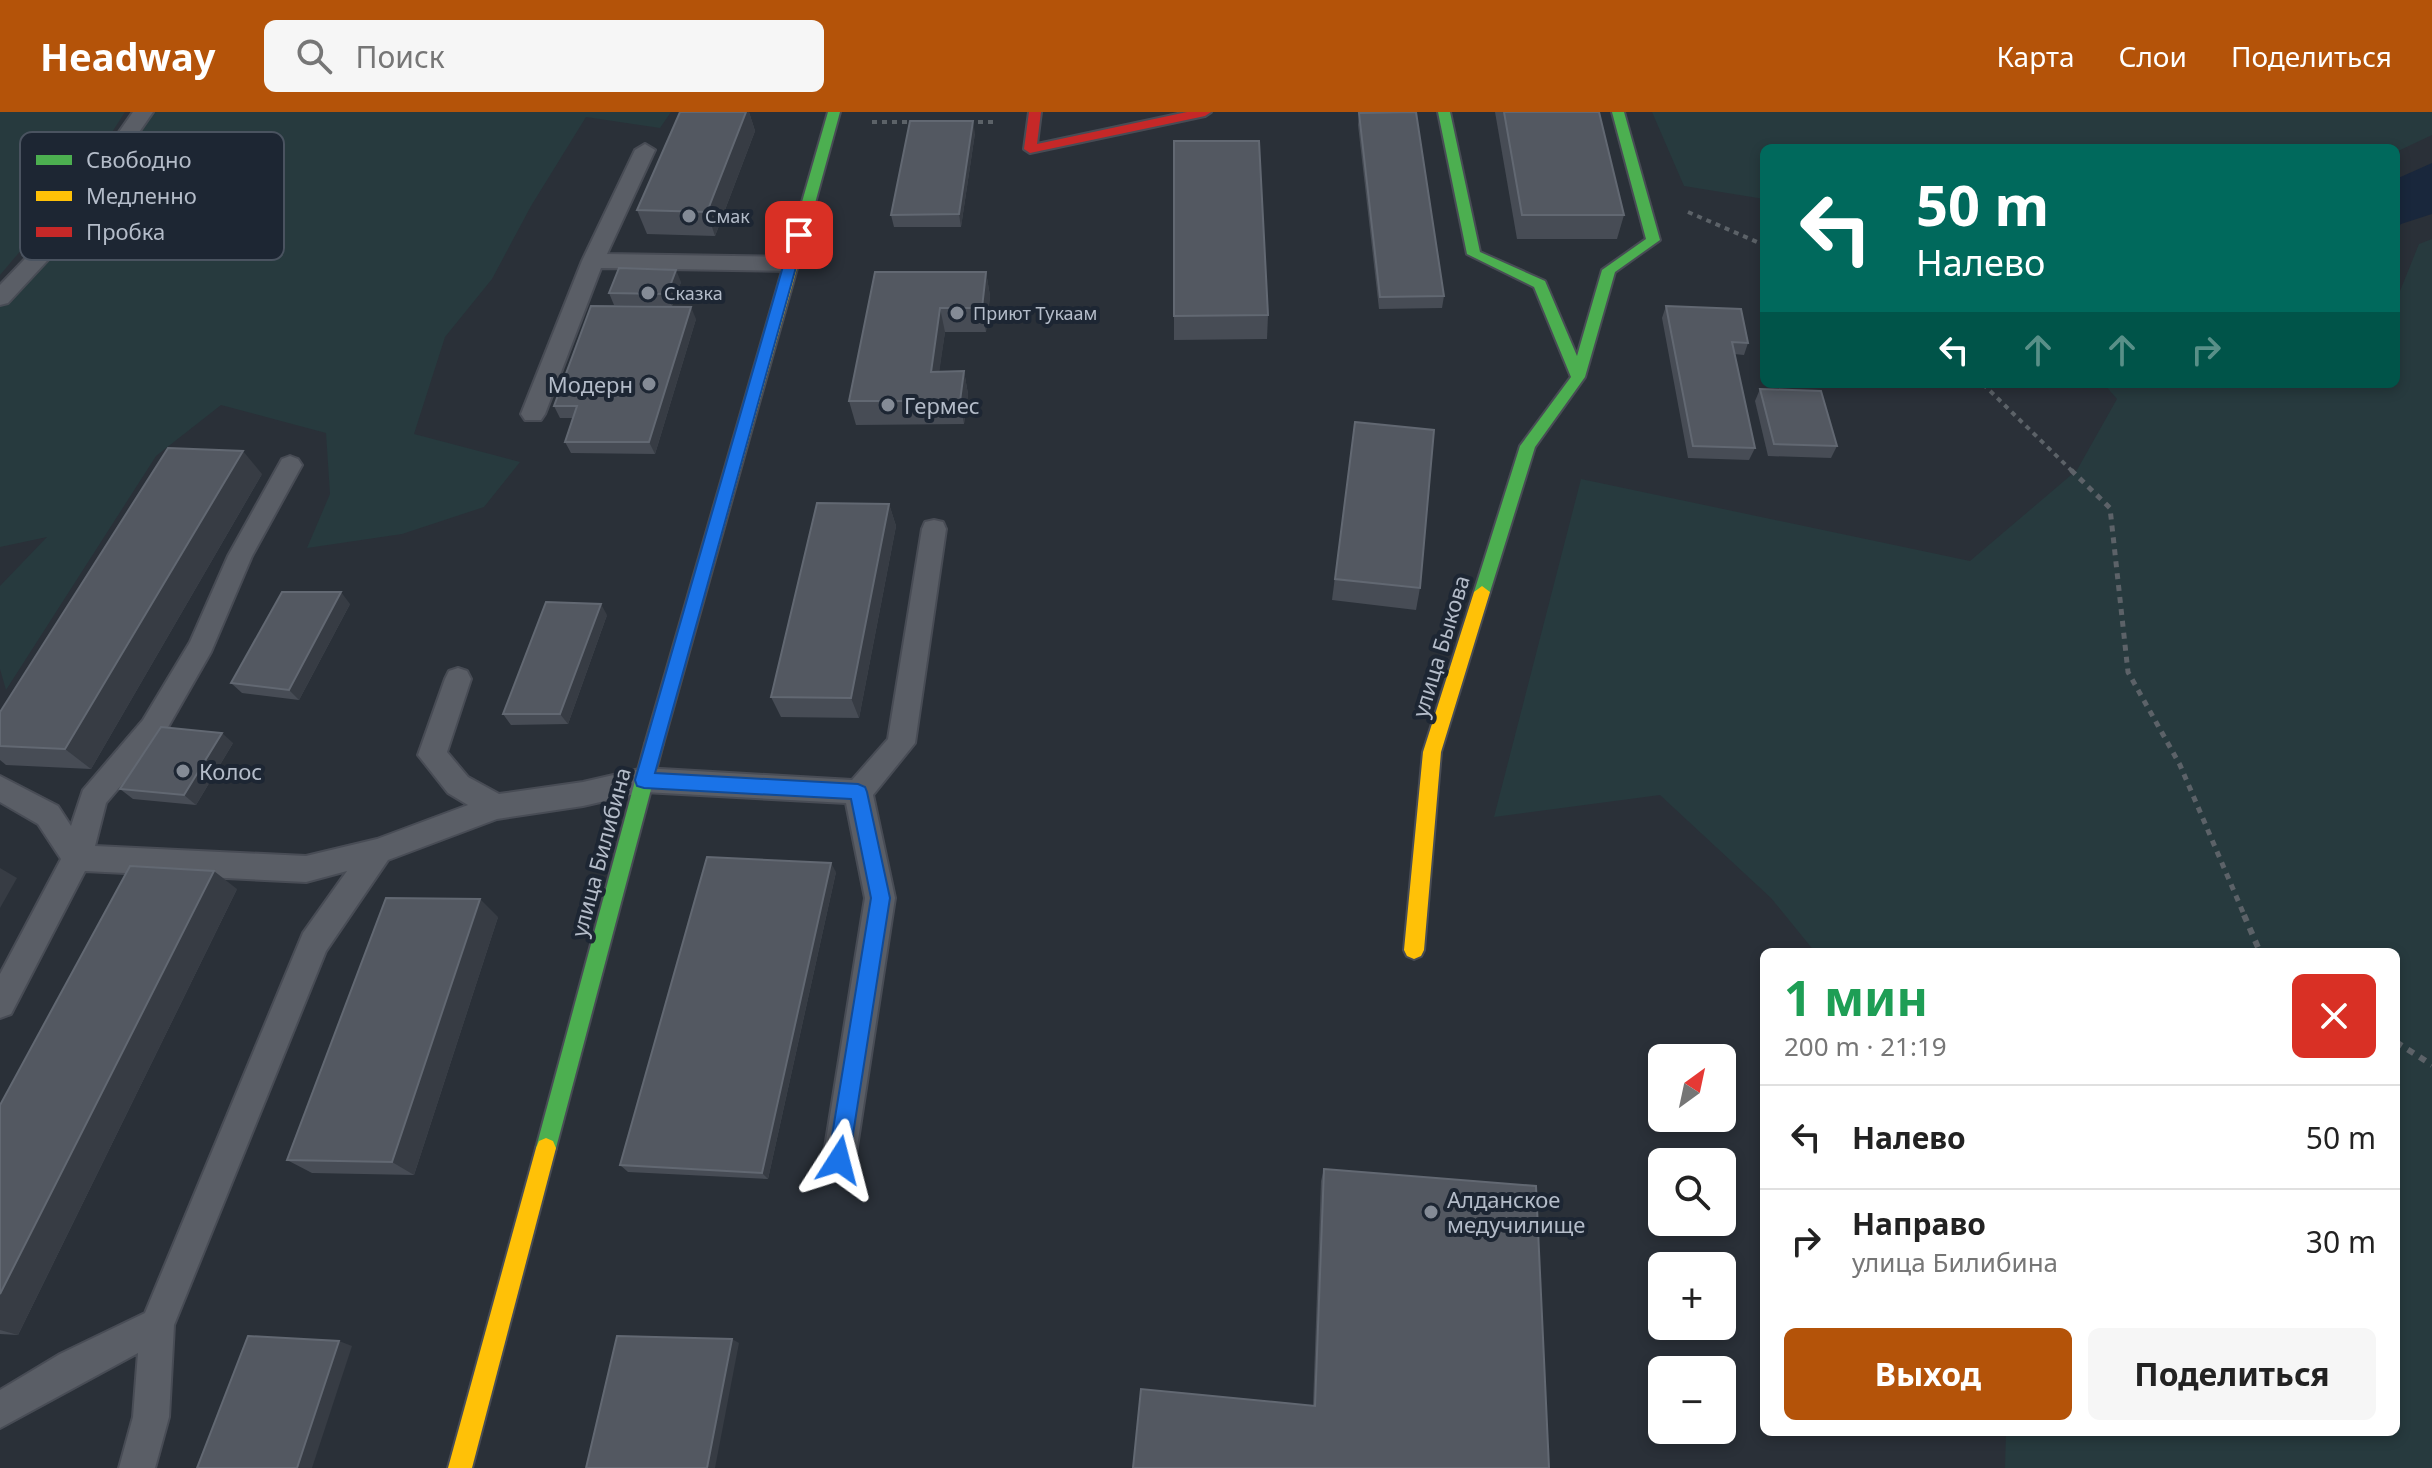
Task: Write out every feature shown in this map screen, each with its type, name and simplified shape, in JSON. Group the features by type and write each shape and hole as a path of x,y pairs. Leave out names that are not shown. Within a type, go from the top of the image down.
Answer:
{"street":[{"path":"1034,117 1030,149 1205,112"},
{"path":"1444,112 1474,254 1540,284 1578,377"},
{"name":"улица Быкова","path":"1414,950 1432,752 1528,446 1578,377 1609,270 1653,240 1618,112"},
{"name":"улица Билибина","path":"460,1468 644,780 832,117"}],"lane":[{"path":"129,132 143,112"},
{"path":"533,414 593,261 645,150"},
{"path":"0,298 36,260"},
{"path":"593,261 791,264"},
{"path":"0,1004 77,858 93,798 153,728 202,645 240,556 290,465"},
{"path":"858,792 901,743 934,529"},
{"path":"458,679 432,755 458,785 496,807"},
{"path":"77,858 306,869 378,851 496,807 583,794 644,780 858,792"},
{"path":"0,788 48,815 77,858"},
{"path":"839,1160 880,898 858,792"},
{"path":"137,1468 151,1417 157,1325 314,943 378,851"},
{"path":"129,883 156,863"},
{"path":"0,1410 73,1367 157,1325"}],"path":[{"path":"832,117 924,122"},
{"path":"955,122 1034,117"},
{"path":"1636,169 1679,207 1760,243"},
{"path":"1987,388 2110,508 2128,672 2180,765 2258,948"},
{"path":"2400,1045 2432,1065"}],"green space":[{"path":"0,112 125,112 112,132 20,132 20,251 0,275"},
{"path":"143,112 671,112 660,128 586,117 531,206 492,279 445,337 414,434 520,462 484,507 402,534 307,548 330,494 326,433 221,405 156,456 6,690 0,669 0,586 47,537 0,547 0,298 29,260 284,260 284,132 128,132"},
{"path":"1652,112 2432,112 2432,135 2400,150 2400,144 1760,144 1760,198 1684,186"},
{"path":"2432,239 2432,1468 2005,1468 2006,1436 2400,1436 2400,948 1812,948 1771,898 1660,795 1494,817 1581,479 1970,561 2077,470 2117,399 2107,388 2400,388 2400,291 2419,244"}],"water":[{"path":"2432,163 2432,214 2400,225 2400,177"}],"building":[{"path":"680,112 746,112 707,212 637,210"},
{"path":"1416,112 1444,296 1380,297 1359,113"},
{"path":"1504,112 1599,112 1624,215 1522,215"},
{"path":"910,121 973,121 959,214 891,215"},
{"path":"1174,141 1259,141 1268,315 1174,316"},
{"path":"619,268 676,270 667,294 609,293"},
{"path":"875,272 986,272 982,308 940,308 931,372 964,371 960,401 849,401"},
{"path":"591,306 691,307 649,442 565,442 577,406 554,406"},
{"path":"1666,306 1741,309 1748,343 1732,342 1755,448 1693,446"},
{"path":"1760,389 1821,391 1837,446 1774,444"},
{"path":"1355,422 1434,430 1420,588 1335,579"},
{"path":"168,448 243,451 65,749 0,746 0,712"},
{"path":"817,503 889,504 851,698 771,697"},
{"path":"282,592 341,592 289,690 231,683"},
{"path":"546,602 601,604 560,714 503,714"},
{"name":"Колос","path":"161,727 222,733 184,795 120,789"},
{"path":"707,857 831,863 762,1173 620,1165"},
{"path":"130,866 214,871 0,1294 0,1105"},
{"path":"386,898 480,899 392,1162 287,1160"},
{"path":"1324,1169 1536,1186 1549,1468 1133,1468 1141,1389 1315,1406"},
{"path":"248,1336 339,1341 297,1468 197,1468"},
{"path":"617,1336 732,1339 707,1468 586,1468"}],"traffic: fast":[{"path":"796,247 834,112"},
{"path":"1444,112 1474,254 1540,284 1578,377 1609,270 1653,240 1618,112"},
{"path":"1482,592 1528,446 1578,377"},
{"path":"546,1148 654,744"}],"traffic: slow":[{"path":"654,744 796,247"},
{"path":"1414,950 1432,752 1482,592"},
{"path":"460,1468 546,1148"}],"traffic: jam":[{"path":"1035,112 1030,149 1205,112"}],"place":[{"name":"Смак","path":"689,216"},
{"name":"Сказка","path":"648,293"},
{"name":"Приют Тукаам","path":"957,313"},
{"name":"Модерн","path":"649,384"},
{"name":"Гермес","path":"888,405"},
{"name":"Колос","path":"183,771"},
{"name":"Алданское медучилище","path":"1431,1212"}],"route":[{"path":"799,235 644,780 858,792 880,898 839,1160"}]}
